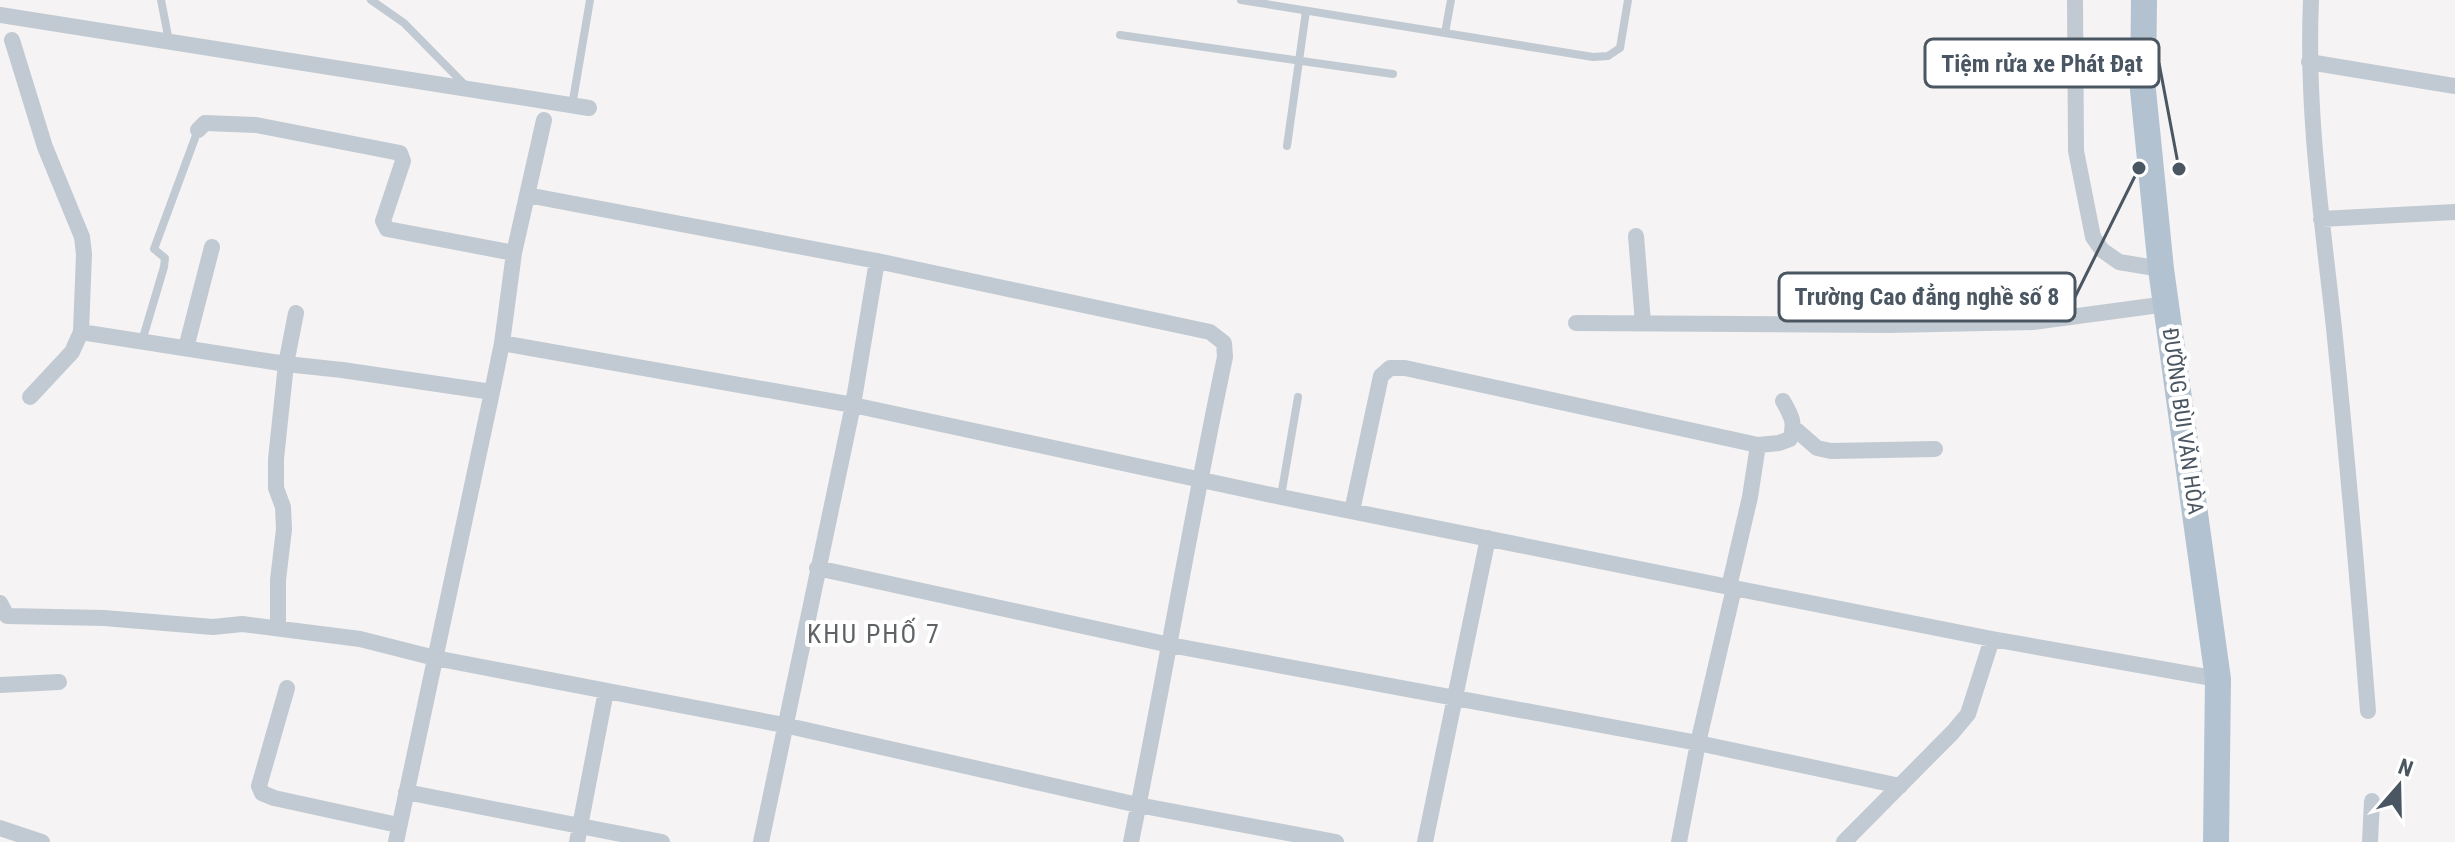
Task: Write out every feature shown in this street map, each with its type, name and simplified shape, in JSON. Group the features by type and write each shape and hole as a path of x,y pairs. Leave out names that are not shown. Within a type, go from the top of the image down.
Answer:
{"main road":[{"name":"ĐƯỜNG BÙI VĂN HÒA","path":"2144,0 2143,90 2161,269 2218,679 2216,842"}],"street":[{"path":"2075,0 2076,151 2093,237 2102,250 2119,262 2161,269"},
{"path":"2311,0 2309,62 2321,219 2350,485 2368,711"},
{"path":"0,15 581,107"},
{"path":"12,40 45,147 82,237 81,332 72,352 30,397"},
{"path":"2309,62 2455,86"},
{"path":"287,688 259,786 262,793 397,834 492,392 514,253 544,120"},
{"path":"198,130 205,123 256,125 400,153 403,161 383,221 387,229 514,253"},
{"path":"527,195 877,261 1210,332 1224,343 1225,357 1131,842"},
{"path":"2321,219 2455,212"},
{"path":"1636,236 1643,323"},
{"path":"186,348 212,247"},
{"path":"761,842 853,405 877,261"},
{"path":"1576,323 1889,325 2033,322 2167,304"},
{"path":"278,628 278,580 284,529 283,507 276,488 276,459 286,364 296,313"},
{"path":"81,332 492,392"},
{"path":"502,343 853,405 1199,480 1732,588 2218,679"},
{"path":"1352,511 1381,376 1390,368 1421,371 1758,445 1790,439 1794,428 1783,401"},
{"path":"1794,428 1817,448 1831,451 1935,449"},
{"path":"1679,842 1732,588 1758,445"},
{"path":"1425,842 1488,538"},
{"path":"817,568 1170,645 1698,743 1900,786"},
{"path":"0,603 7,616 104,618 178,625 242,624 360,639 435,658 784,725 1138,805 1336,842"},
{"path":"1844,842 1968,714 1992,639"},
{"path":"0,685 59,682"},
{"path":"579,834 606,691"},
{"path":"406,792 579,834 662,842"},
{"path":"2370,842 2372,801"},
{"path":"0,828 42,842"}],"lane":[{"path":"161,0 169,41"},
{"path":"371,0 404,23 469,89"},
{"path":"581,107 590,0"},
{"path":"1241,0 1593,57 1608,56 1620,48 1628,0"},
{"path":"1445,33 1451,0"},
{"path":"1287,146 1306,11"},
{"path":"1120,35 1393,74"},
{"path":"142,341 164,267 165,258 155,250 155,244 198,130"},
{"path":"1281,497 1298,397"}],"place":[{"name":"Trường Cao đẳng nghề số 8","path":"2139,168"},
{"name":"Tiệm rửa xe Phát Đạt","path":"2179,169"}],"district":[{"name":"KHU PHỐ 7","path":"874,634"}]}
